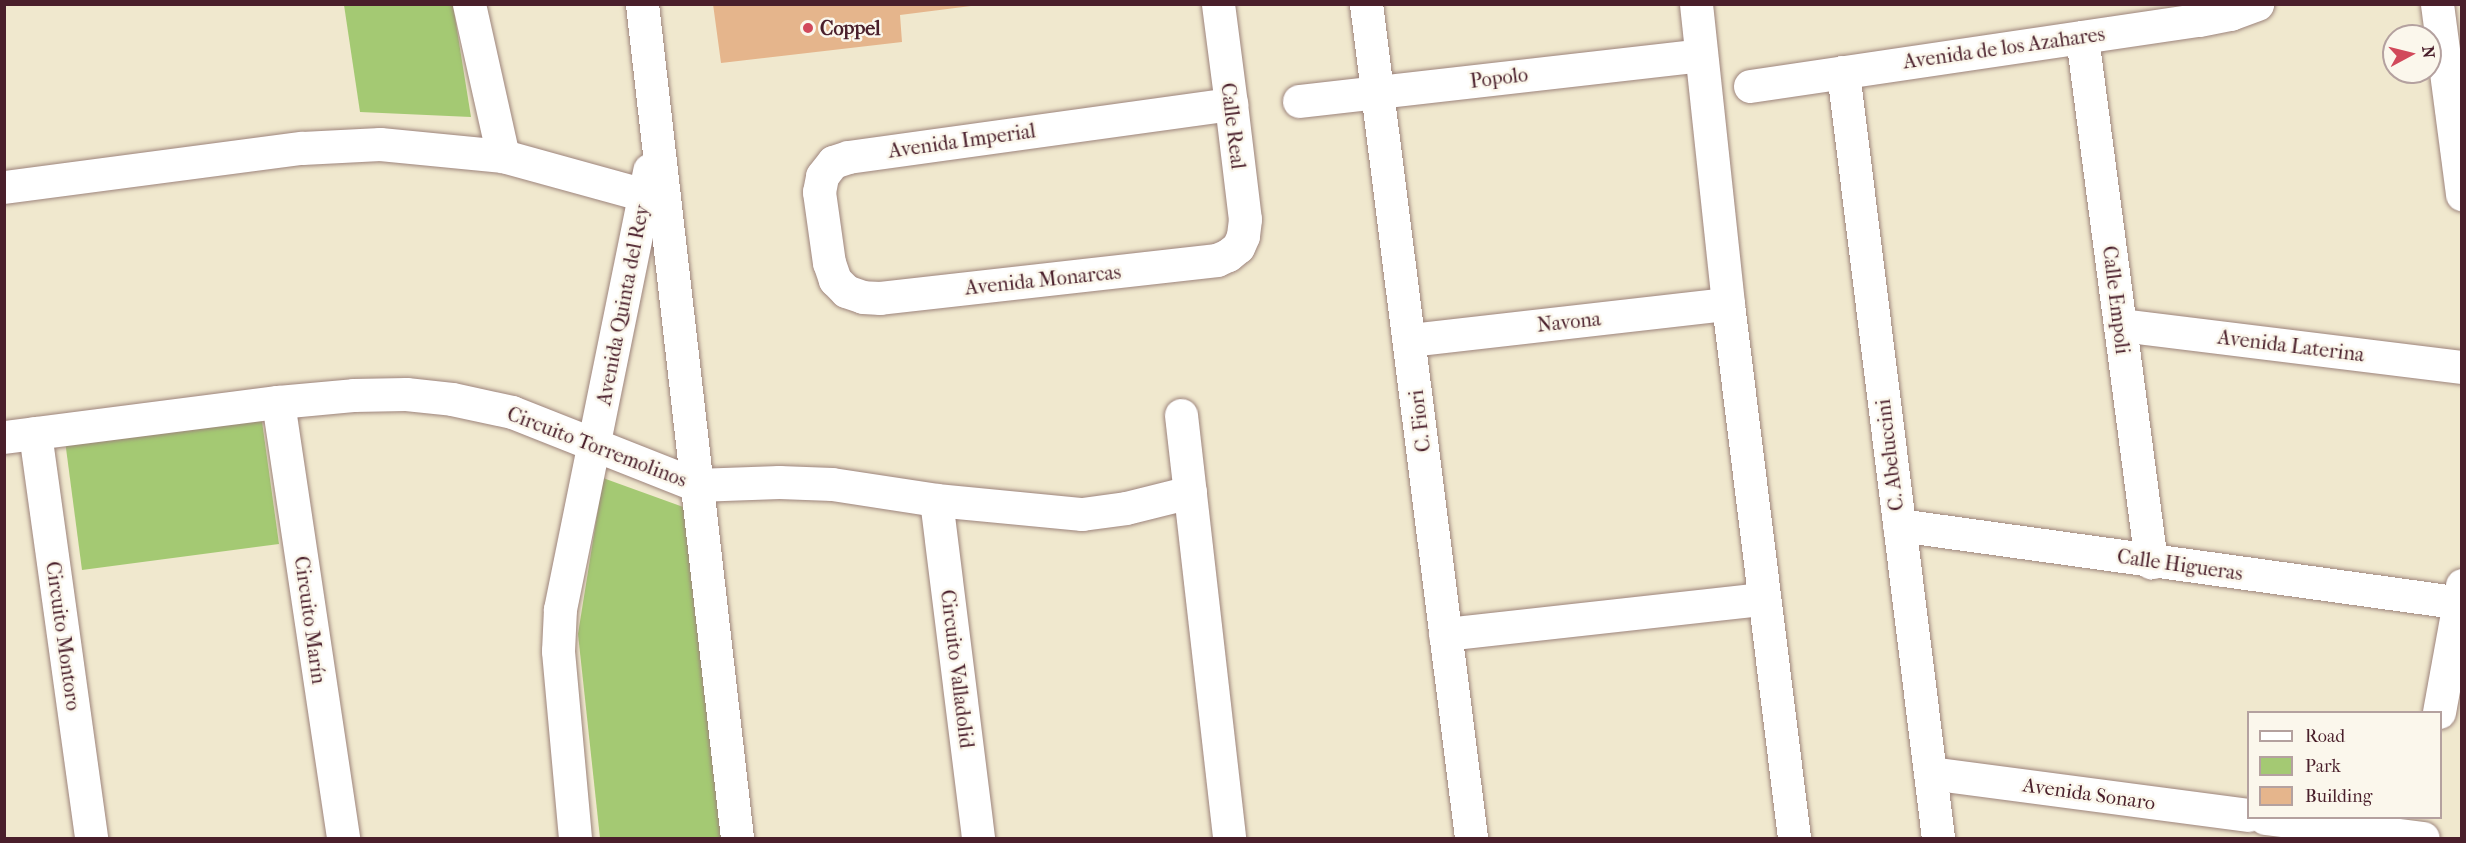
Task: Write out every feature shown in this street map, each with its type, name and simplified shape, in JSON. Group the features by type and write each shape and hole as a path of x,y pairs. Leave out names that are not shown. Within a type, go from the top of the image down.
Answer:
{"street":[{"path":"469,4 503,156"},
{"path":"642,4 656,127 654,198 696,485 737,838"},
{"name":"Calle Real","path":"1218,4 1245,219 1243,236 1238,247"},
{"name":"C. Fiori","path":"1366,4 1471,838"},
{"path":"1696,4 1728,304 1794,838"},
{"name":"Avenida de los Azahares","path":"1750,86 2199,20 2230,14 2257,4"},
{"path":"2437,4 2462,194"},
{"name":"Calle Empoli","path":"2082,37 2151,562"},
{"name":"Popolo","path":"1299,101 1700,55"},
{"name":"C. Abeluccini","path":"1843,72 1938,838"},
{"name":"Avenida Imperial","path":"846,291 835,280 829,263 819,192 822,176 833,162 848,157 1231,104"},
{"path":"4,187 302,148 380,144 503,156 654,198"},
{"name":"Avenida Quinta del Rey","path":"575,838 558,651 560,609 595,445 654,198"},
{"name":"Avenida Monarcas","path":"846,291 863,297 880,298 1217,260 1238,247"},
{"name":"Navona","path":"1410,340 1728,304"},
{"name":"Avenida Laterina","path":"2120,325 2462,367"},
{"name":"Circuito Torremolinos","path":"20,435 278,402 395,394 452,399 512,412 696,485 779,482 832,484 936,500 1082,514 1126,508 1190,492"},
{"name":"Circuito Marín","path":"278,402 343,838"},
{"path":"1181,415 1229,838"},
{"name":"Circuito Montoro","path":"20,435 91,838"},
{"name":"Circuito Valladolid","path":"936,500 978,838"},
{"name":"Calle Higueras","path":"1899,525 2151,562 2460,597"},
{"path":"2439,711 2460,597"},
{"path":"1445,633 1764,599"},
{"name":"Avenida Sonaro","path":"1930,773 2247,815"},
{"path":"2273,819 2423,838"},
{"path":"2417,838 2421,819"}],"green space":[{"path":"344,5 453,5 471,117 360,112"},
{"path":"260,407 279,544 82,570 64,433"},
{"path":"603,478 686,508 728,838 600,838 578,634"}],"building":[{"name":"Coppel","path":"713,4 971,4 971,6 900,15 902,42 721,63"}],"place":[{"name":"Coppel","path":"808,28"}]}
